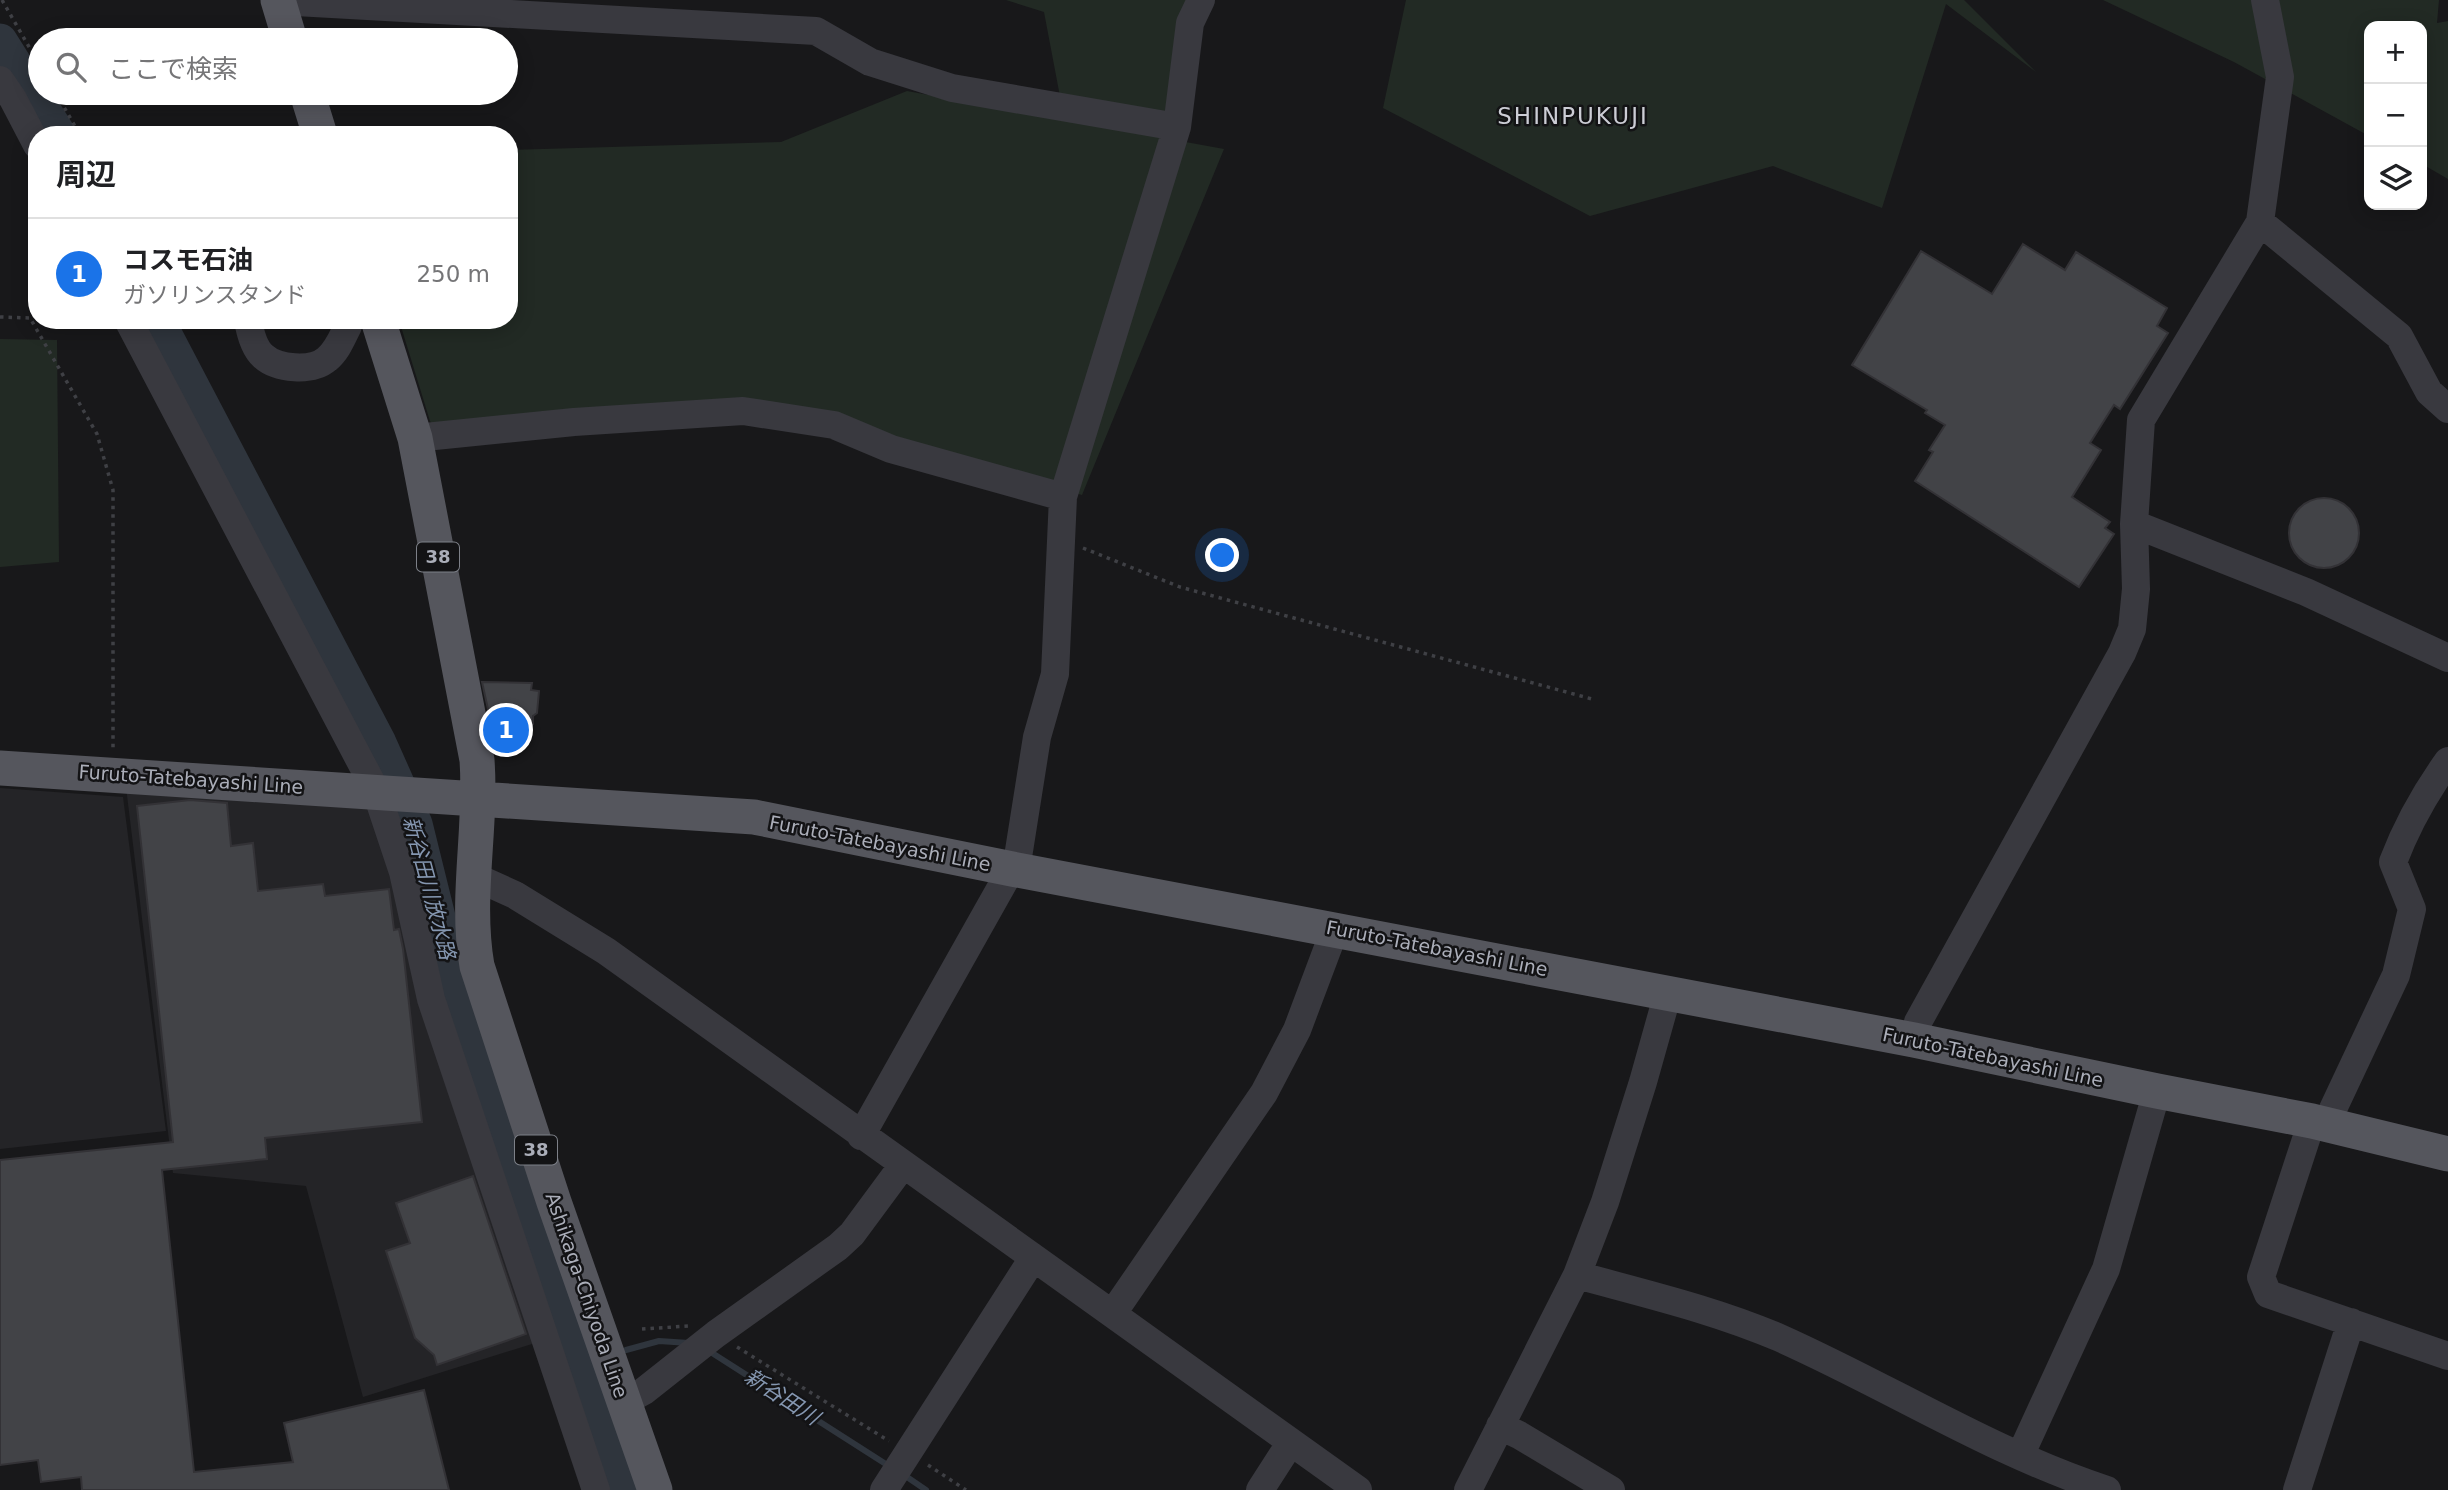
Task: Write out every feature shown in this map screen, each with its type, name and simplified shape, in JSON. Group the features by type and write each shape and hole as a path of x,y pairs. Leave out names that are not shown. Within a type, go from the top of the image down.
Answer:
{"main road":[{"path":"278,0 286,28"},
{"path":"311,105 317,126"},
{"name":"Ashikaga-Chiyoda Line","path":"364,329 415,438 477,760 478,799 472,937 480,977 554,1202 655,1490"},
{"name":"Furuto-Tatebayashi Line","path":"0,768 754,817 1012,869 1914,1040 2321,1123 2448,1154"}],"street":[{"path":"278,0 816,31 870,62 952,88 1177,127"},
{"path":"861,1136 1018,858 1037,737 1055,674 1063,497 1177,127 1190,23 1201,0"},
{"path":"1914,1040 1918,1022 2122,653 2132,629 2137,589 2134,524 2141,420 2260,222 2280,77 2265,0"},
{"path":"0,80 28,128"},
{"path":"2260,222 2399,336 2429,392 2448,409"},
{"path":"133,329 379,791 403,872 431,999 596,1490"},
{"path":"249,329 263,356 278,364 311,367 325,362 354,329"},
{"path":"415,438 574,422 743,411 834,425 891,449 1063,497"},
{"path":"2134,524 2306,592 2448,658"},
{"path":"2448,761 2404,831 2393,862 2412,909 2396,975 2333,1109 2321,1123 2261,1277 2268,1294 2448,1356"},
{"path":"473,876 515,895 606,951 1357,1490"},
{"path":"1113,1313 1264,1093 1297,1030 1335,929"},
{"path":"1468,1490 1577,1275 1618,1162 1668,993"},
{"path":"2020,1456 2106,1269 2157,1091"},
{"path":"624,1402 644,1391 714,1336 838,1247 852,1234 902,1165"},
{"path":"896,1471 1033,1258"},
{"path":"1577,1275 1709,1311 1746,1324 1831,1362 2020,1456 2057,1482 2107,1490"},
{"path":"2297,1490 2351,1322"},
{"path":"1500,1426 1611,1490"},
{"path":"1260,1490 1291,1442"}],"path":[{"path":"2,0 28,45"},
{"path":"62,105 75,126"},
{"path":"0,317 28,318"},
{"path":"36,329 97,434 113,490 113,775"},
{"path":"1061,540 1180,587 1592,699"},
{"path":"642,1329 682,1325 699,1328 714,1336 896,1471 966,1490"}],"shaded area":[{"path":"1006,0 1202,0 1177,127 1062,107 1044,12"},
{"path":"1406,0 1964,0 2036,72 1946,4 1882,208 1773,166 1590,216 1383,108"},
{"path":"2103,0 2439,0 2437,23 2448,21 2448,179 2427,167 2427,21 2364,21 2364,133 2234,62"},
{"path":"907,91 1224,149 1082,495 852,432 724,413 439,436 430,421 402,329 518,329 518,150 781,142"},
{"path":"0,339 57,340 59,562 0,567"},
{"path":"126,787 373,805 535,1343 363,1397 306,1186 173,1173"},
{"path":"0,788 123,797 166,1131 0,1149"}],"building":[{"path":"2023,244 2065,270 2076,252 2167,308 2157,326 2168,333 2120,409 2114,405 2090,443 2101,450 2072,497 2110,522 2105,528 2114,534 2079,587 1915,481 1933,452 1929,450 1945,425 1925,413 1927,410 1852,365 1921,251 1992,294"},
{"path":"2317,498 2331,498 2344,504 2353,513 2359,533 2357,546 2349,558 2331,568 2317,568 2304,562 2295,553 2289,540 2289,526 2295,513 2304,504"},
{"path":"482,682 532,683 531,690 539,691 537,713 533,716 533,724 525,728 526,733 495,741"},
{"path":"190,800 227,803 231,846 253,843 258,891 323,884 325,896 389,889 394,930 399,929 403,949 422,1122 265,1138 267,1159 162,1170 194,1472 293,1462 284,1423 424,1390 449,1490 82,1490 81,1477 41,1482 38,1460 0,1465 0,1160 173,1142 137,806"},
{"path":"473,1176 526,1334 437,1365 434,1355 415,1338 386,1251 410,1243 396,1203"}],"waterway":[{"name":"新谷田川放水路","path":"0,41 28,86"},
{"name":"新谷田川放水路","path":"40,105 53,126"},
{"name":"新谷田川放水路","path":"162,329 379,743 415,824 461,1010 601,1436 622,1490"},
{"name":"新谷田川","path":"626,1350 659,1341 689,1343"},
{"name":"新谷田川","path":"709,1351 892,1468"},
{"name":"新谷田川","path":"904,1475 926,1490"}],"place":[{"name":"コスモ石油","path":"506,730"}],"district":[{"name":"SHINPUKUJI","path":"1573,116"}]}
